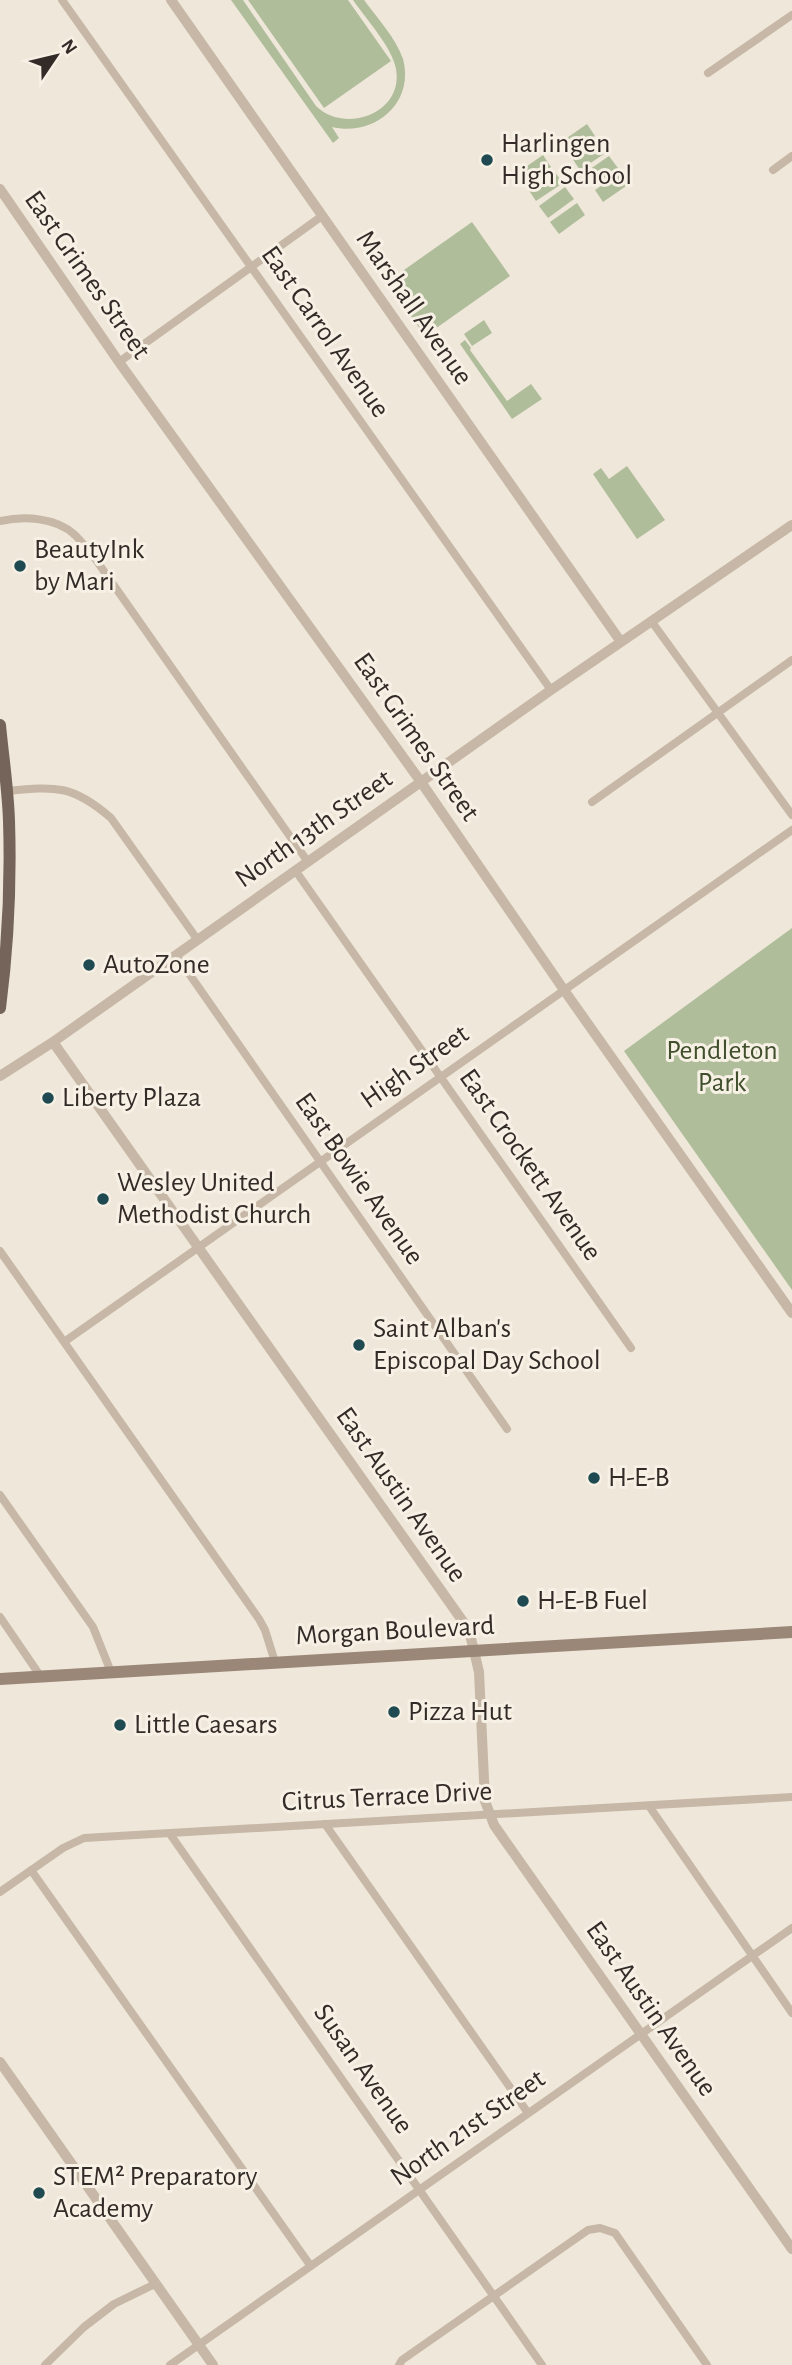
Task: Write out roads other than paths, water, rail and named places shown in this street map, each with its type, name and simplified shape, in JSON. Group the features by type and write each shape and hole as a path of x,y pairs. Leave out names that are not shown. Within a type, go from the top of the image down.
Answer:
{"main road":[{"path":"0,725 7,791 10,876 0,1008"},
{"name":"Morgan Boulevard","path":"0,1679 792,1632"}],"street":[{"name":"East Carrol Avenue","path":"62,0 551,690"},
{"name":"Marshall Avenue","path":"171,0 621,642"},
{"path":"708,73 792,15"},
{"path":"773,170 792,156"},
{"name":"East Grimes Street","path":"0,189 119,362 421,782 792,1313"},
{"path":"119,362 322,216"},
{"path":"0,521 18,517 47,521 74,533 94,557 308,862"},
{"name":"North 13th Street","path":"0,1076 53,1042 551,690 792,525"},
{"path":"652,622 792,815"},
{"path":"592,802 792,660"},
{"path":"7,791 59,788 78,793 94,803 111,818 197,940"},
{"name":"High Street","path":"64,1342 792,830"},
{"name":"East Crockett Avenue","path":"295,870 631,1348"},
{"name":"East Bowie Avenue","path":"176,955 507,1429"},
{"name":"East Austin Avenue","path":"53,1042 469,1630 479,1672 485,1801 494,1825 792,2249"},
{"path":"0,1251 259,1619 275,1662"},
{"path":"0,1495 93,1628 111,1672"},
{"path":"0,1617 41,1676"},
{"name":"Citrus Terrace Drive","path":"0,1892 63,1848 83,1838 792,1797"},
{"path":"649,1806 792,2013"},
{"path":"325,1824 528,2113"},
{"name":"Susan Avenue","path":"170,1834 542,2365"},
{"path":"31,1870 310,2265"},
{"name":"North 21st Street","path":"170,2365 792,1928"},
{"path":"0,2062 213,2365"},
{"path":"399,2365 588,2230 600,2228 615,2234 707,2365"},
{"path":"45,2365 84,2327 114,2304 155,2284"}],"place":[{"name":"Harlingen High School","path":"487,160"},
{"name":"BeautyInk by Mari","path":"20,566"},
{"name":"AutoZone","path":"89,965"},
{"name":"Liberty Plaza","path":"48,1098"},
{"name":"Wesley United Methodist Church","path":"103,1199"},
{"name":"Saint Alban's Episcopal Day School","path":"359,1345"},
{"name":"H-E-B","path":"594,1478"},
{"name":"H-E-B Fuel","path":"523,1601"},
{"name":"Pizza Hut","path":"394,1712"},
{"name":"Little Caesars","path":"120,1725"},
{"name":"STEM² Preparatory Academy","path":"39,2193"}],"park label":[{"name":"Pendleton Park","path":"722,1067"}]}
